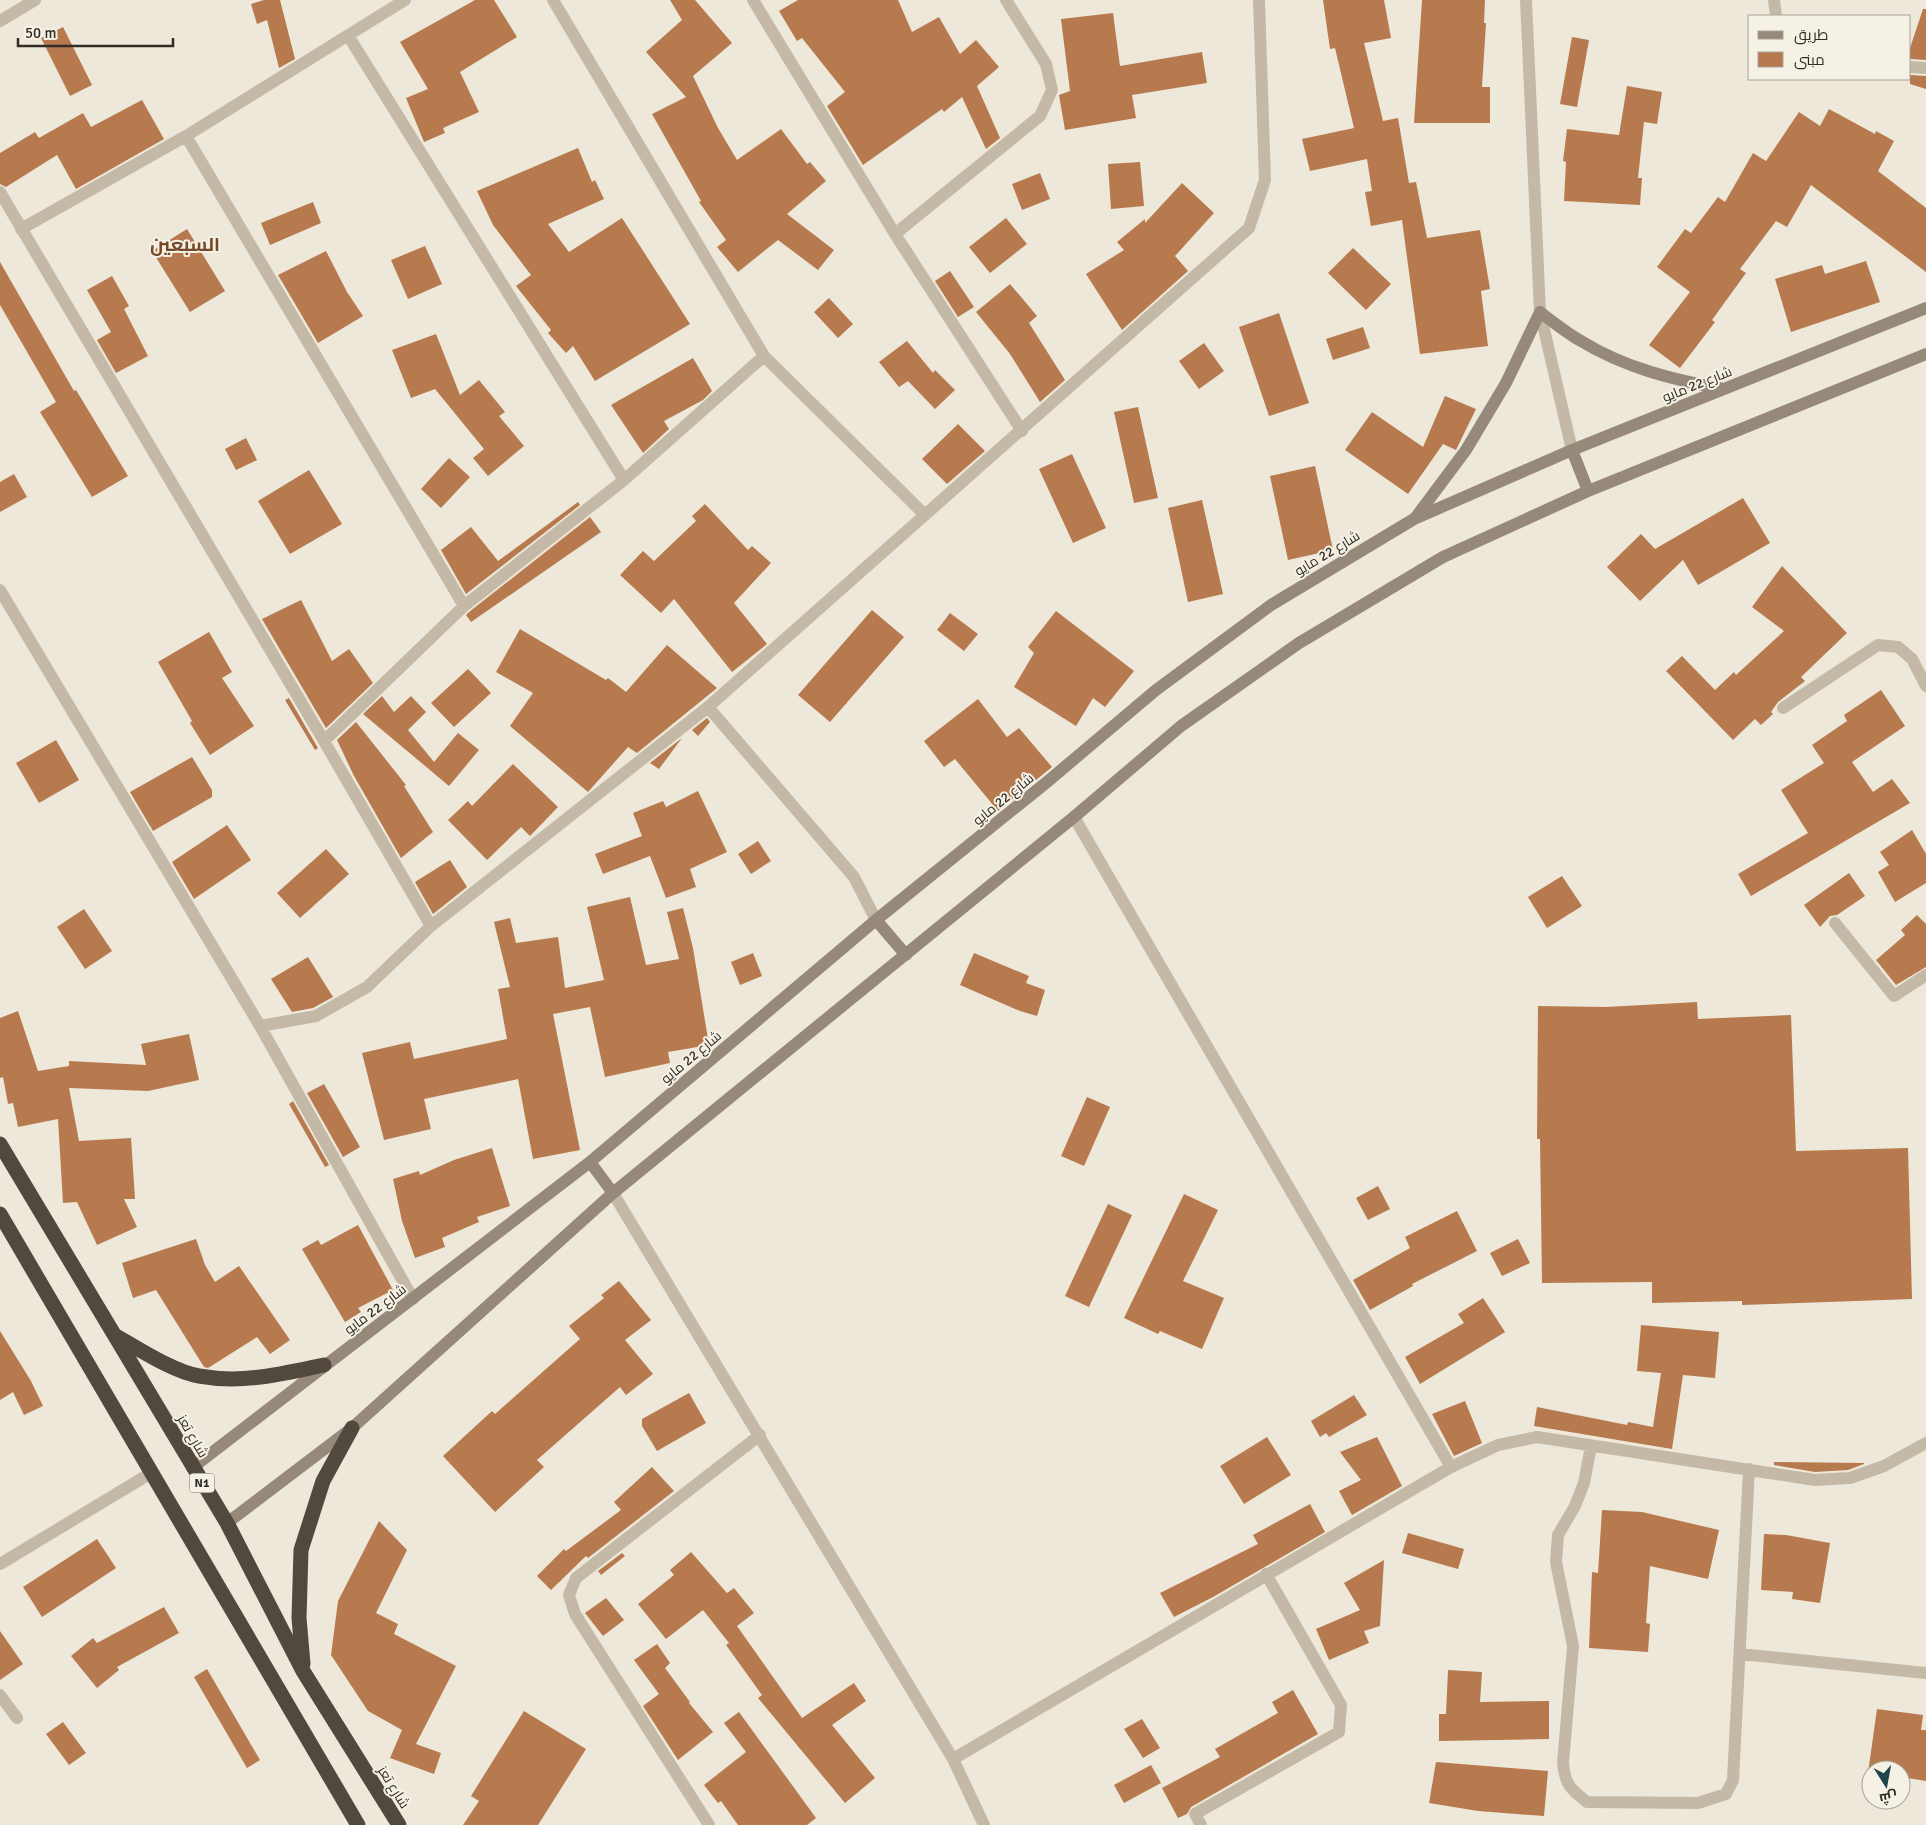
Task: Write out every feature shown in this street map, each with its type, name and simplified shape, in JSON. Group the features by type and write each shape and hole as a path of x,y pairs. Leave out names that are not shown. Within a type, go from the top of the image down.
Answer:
{"highway":[{"name":"شارع تعز","path":"0,1144 116,1336 192,1468 227,1523 303,1671 399,1825"},
{"path":"0,1214 358,1825"},
{"path":"116,1336 156,1358 198,1376 254,1380 324,1365"},
{"path":"303,1671 299,1618 302,1550 323,1480 352,1428"}],"main road":[{"name":"شارع 22 مايو","path":"192,1468 590,1162 876,920 1047,782 1163,684 1271,605 1414,518 1572,450 1926,308"},
{"path":"1414,518 1466,450 1506,382 1540,312 1581,341 1626,364 1674,380 1724,389"},
{"path":"227,1523 352,1428 613,1193 1074,817 1181,726 1299,642 1443,557 1588,491 1926,354"},
{"path":"1572,450 1588,491"},
{"path":"876,920 906,955"},
{"path":"590,1162 613,1193"}],"street":[{"path":"0,21 35,0"},
{"path":"21,229 186,136 405,0"},
{"path":"553,0 764,356 925,515"},
{"path":"753,0 895,234 1022,431"},
{"path":"895,234 1040,116 1052,90 1046,64 1006,0"},
{"path":"260,1026 316,1016 367,986 431,926 708,707 1022,431 1249,228 1265,180 1259,0"},
{"path":"1526,0 1540,312 1572,450"},
{"path":"1774,0 1776,15"},
{"path":"348,37 624,480"},
{"path":"1911,67 1926,68"},
{"path":"186,136 464,606"},
{"path":"0,192 431,926"},
{"path":"324,741 464,606 624,480 764,356"},
{"path":"0,590 260,1026 412,1299"},
{"path":"1783,708 1878,645 1898,647 1912,659 1926,686"},
{"path":"708,707 854,877 876,920"},
{"path":"1074,817 1451,1467"},
{"path":"1835,923 1894,996 1926,975"},
{"path":"613,1193 953,1759 984,1825"},
{"path":"709,1825 575,1614 569,1596 576,1578 760,1435"},
{"path":"953,1759 1451,1467 1498,1445 1537,1437 1815,1480 1850,1478 1884,1466 1926,1442"},
{"path":"1591,1446 1584,1483 1575,1506 1558,1536 1556,1562 1573,1646 1563,1763 1564,1779 1573,1791 1587,1802 1698,1803 1726,1794 1733,1780 1749,1469"},
{"path":"0,1564 151,1473"},
{"path":"1201,1825 1195,1814 1339,1732 1341,1704 1266,1574"},
{"path":"1740,1654 1926,1673"},
{"path":"0,1695 17,1718"}],"building":[{"path":"264,0 280,0 295,59 279,68 267,20 257,24 251,4"},
{"path":"475,0 494,0 517,37 460,72 479,112 443,128 445,133 424,142 406,98 428,89 400,42"},
{"path":"670,0 695,0 732,43 693,76 718,128 737,160 781,129 807,164 810,162 826,181 787,214 834,250 818,270 778,240 738,272 717,247 726,240 699,202 701,201 652,114 686,97 646,52 682,20"},
{"path":"798,0 898,0 912,32 939,17 960,54 976,40 999,67 977,86 1000,138 986,149 962,97 944,112 942,109 863,165 827,106 845,92 802,38 797,41 779,11"},
{"path":"1323,0 1384,0 1391,38 1364,43 1383,121 1398,118 1409,183 1416,182 1427,238 1480,230 1490,289 1481,291 1488,346 1420,354 1402,220 1371,226 1365,192 1372,191 1367,159 1310,171 1302,139 1354,128 1335,48 1330,49"},
{"path":"1422,0 1485,0 1484,23 1486,23 1482,87 1490,87 1490,123 1414,123"},
{"path":"1923,9 1926,9 1926,60 1911,59 1911,45"},
{"path":"1113,13 1120,66 1202,52 1207,83 1132,95 1136,118 1065,130 1059,95 1070,91 1061,19"},
{"path":"63,27 92,85 70,96 41,38"},
{"path":"1572,37 1589,40 1577,107 1560,104"},
{"path":"1911,75 1926,76 1926,89 1910,84"},
{"path":"1627,86 1662,92 1657,124 1644,122 1638,178 1642,178 1640,205 1564,201 1566,162 1563,161 1567,129 1619,135"},
{"path":"142,100 164,139 76,189 57,155 6,187 0,184 0,153 35,132 39,138 83,113 91,127"},
{"path":"1829,109 1875,134 1876,131 1894,141 1878,171 1926,208 1926,272 1811,185 1787,227 1776,221 1740,269 1746,273 1712,320 1715,322 1680,368 1649,345 1690,292 1657,267 1685,229 1691,233 1718,197 1725,202 1753,153 1766,161 1799,112 1820,126"},
{"path":"578,148 592,182 595,180 604,199 548,224 569,252 622,218 690,324 595,381 573,346 566,353 548,333 551,330 516,286 531,275 493,225 477,191"},
{"path":"1140,162 1144,206 1111,209 1108,164"},
{"path":"1040,173 1050,199 1022,210 1012,184"},
{"path":"1182,183 1214,213 1175,256 1188,271 1122,330 1086,274 1124,250 1117,242 1145,219 1145,223"},
{"path":"313,202 321,223 270,245 261,223"},
{"path":"1006,218 1027,244 990,273 969,247"},
{"path":"187,229 225,291 190,312 152,251"},
{"path":"425,246 442,284 408,299 391,260"},
{"path":"1353,248 1391,284 1366,310 1328,273"},
{"path":"326,251 347,292 363,316 318,343 278,275"},
{"path":"1866,261 1880,302 1791,332 1775,279 1822,265 1825,274"},
{"path":"0,262 74,391 76,390 128,476 92,497 40,412 56,402 0,305"},
{"path":"950,271 974,307 958,317 935,281"},
{"path":"112,276 129,306 124,309 148,356 116,373 97,340 111,332 87,290"},
{"path":"1010,284 1037,316 1029,323 1065,380 1040,402 1010,354 976,312"},
{"path":"829,298 853,324 838,338 814,312"},
{"path":"1279,313 1309,403 1269,416 1239,327"},
{"path":"1363,327 1370,348 1333,360 1326,339"},
{"path":"436,334 460,395 479,380 505,412 499,416 524,446 488,476 473,458 484,449 435,389 411,398 392,350"},
{"path":"907,341 933,373 935,370 955,390 935,409 908,381 899,387 879,362"},
{"path":"1204,343 1224,371 1199,389 1179,361"},
{"path":"693,358 712,391 703,400 664,421 669,429 643,453 611,405"},
{"path":"1445,396 1476,409 1456,450 1443,444 1408,494 1345,450 1372,412 1423,447"},
{"path":"1138,407 1158,498 1134,503 1114,412"},
{"path":"958,424 985,451 947,484 922,459"},
{"path":"246,438 257,460 236,470 225,449"},
{"path":"1072,454 1106,528 1073,543 1039,469"},
{"path":"449,458 470,477 441,508 421,489"},
{"path":"1315,466 1333,550 1288,560 1270,476"},
{"path":"309,470 342,524 290,554 258,501"},
{"path":"14,474 27,497 0,512 0,482"},
{"path":"1743,498 1770,543 1698,585 1683,560 1640,601 1607,567 1641,534 1655,549"},
{"path":"1202,500 1223,594 1188,602 1168,508"},
{"path":"578,502 580,505 466,594 441,550 471,527 498,561"},
{"path":"705,504 748,550 752,546 771,563 734,603 767,644 732,672 674,599 661,613 620,575 643,551 654,561 696,521 692,516"},
{"path":"590,517 601,532 471,622 466,615 469,612"},
{"path":"1782,566 1847,633 1801,677 1805,681 1778,702 1771,712 1773,714 1761,725 1755,719 1733,740 1666,671 1682,656 1715,690 1734,672 1736,675 1784,631 1752,607"},
{"path":"301,600 332,661 349,649 373,683 326,728 262,619"},
{"path":"872,610 904,637 830,722 798,695"},
{"path":"1056,611 1134,671 1105,707 1093,698 1076,726 1014,687 1034,653 1028,647"},
{"path":"950,613 978,634 964,651 937,630"},
{"path":"520,629 606,680 608,678 626,692 667,645 717,688 637,753 628,747 588,792 510,726 533,693 496,672"},
{"path":"209,632 232,672 222,678 254,726 210,755 190,723 192,721 158,662"},
{"path":"468,669 491,693 454,727 431,703"},
{"path":"1881,690 1905,726 1852,762 1873,792 1892,779 1910,803 1751,896 1738,874 1808,833 1781,790 1824,763 1812,745 1847,721 1844,715"},
{"path":"382,696 394,712 411,696 426,712 408,730 434,762 458,733 479,750 449,786 363,714"},
{"path":"289,698 318,748 315,750 285,700"},
{"path":"978,699 1007,737 1019,728 1052,767 998,811 955,759 944,767 924,741"},
{"path":"707,718 710,722 698,736 692,730"},
{"path":"356,722 406,785 404,786 433,832 401,858 354,776 337,740"},
{"path":"682,738 659,769 650,763"},
{"path":"56,740 79,780 39,803 16,763"},
{"path":"192,757 212,790 212,797 153,831 130,792"},
{"path":"513,764 558,807 530,836 521,827 487,860 448,820 468,801 472,806"},
{"path":"698,791 727,852 690,869 696,887 666,898 650,856 603,874 595,854 642,836 633,813 663,801 666,807"},
{"path":"227,825 251,860 194,899 172,862"},
{"path":"1912,830 1926,854 1926,883 1895,902 1878,872 1889,865 1880,852"},
{"path":"758,841 771,861 751,874 738,854"},
{"path":"326,849 349,874 300,918 277,893"},
{"path":"450,860 467,887 433,914 415,882"},
{"path":"1849,873 1865,896 1837,915 1830,916 1820,927 1804,905"},
{"path":"1562,876 1582,906 1547,928 1528,897"},
{"path":"630,897 646,965 679,959 667,912 683,908 693,948 709,1045 668,1052 670,1063 605,1077 590,1007 553,1014 580,1150 533,1159 518,1079 424,1099 431,1129 384,1140 362,1053 410,1042 414,1059 507,1039 498,989 510,987 494,922 510,918 516,943 558,937 565,988 604,980 587,907"},
{"path":"84,909 112,951 85,969 57,927"},
{"path":"1917,915 1926,924 1926,967 1896,985 1876,960 1905,935 1901,930"},
{"path":"753,953 762,976 740,985 731,962"},
{"path":"974,953 1029,976 1026,983 1045,990 1037,1016 1020,1011 960,985"},
{"path":"308,957 333,997 313,1008 292,1012 271,979"},
{"path":"1697,1002 1698,1019 1791,1015 1796,1151 1908,1148 1912,1299 1742,1305 1742,1301 1652,1303 1652,1282 1542,1283 1540,1139 1537,1139 1538,1006 1606,1007"},
{"path":"18,1011 38,1071 69,1066 69,1061 146,1065 141,1044 189,1034 199,1080 148,1091 69,1088 79,1141 131,1138 135,1199 124,1199 137,1227 97,1245 77,1202 63,1203 58,1119 18,1127 13,1103 8,1104 3,1077 0,1078 0,1018"},
{"path":"324,1084 360,1147 343,1157 307,1093"},
{"path":"1087,1097 1110,1107 1084,1166 1061,1156"},
{"path":"293,1101 329,1165 325,1167 289,1104"},
{"path":"492,1148 510,1206 477,1217 479,1222 442,1238 445,1247 415,1258 402,1221 393,1179 419,1171 420,1175 454,1160"},
{"path":"1378,1186 1390,1209 1368,1220 1356,1198"},
{"path":"1184,1194 1218,1210 1183,1281 1224,1298 1202,1349 1160,1331 1158,1334 1124,1318"},
{"path":"1108,1204 1132,1215 1089,1307 1065,1296"},
{"path":"1457,1211 1477,1251 1412,1284 1413,1286 1370,1310 1353,1280 1410,1248 1405,1237"},
{"path":"358,1225 393,1290 358,1308 361,1312 345,1322 302,1249 318,1240 321,1245"},
{"path":"196,1239 205,1265 215,1282 239,1266 290,1340 270,1354 257,1337 208,1368 204,1367 156,1290 133,1298 122,1263"},
{"path":"1518,1239 1530,1263 1502,1276 1490,1253"},
{"path":"619,1281 651,1320 625,1340 653,1374 626,1395 620,1387 537,1460 544,1467 495,1512 443,1456 492,1411 495,1414 580,1339 569,1326 604,1298 601,1295"},
{"path":"1483,1298 1505,1332 1420,1384 1405,1357 1464,1323 1458,1314"},
{"path":"1641,1325 1719,1332 1715,1378 1683,1375 1672,1449 1534,1426 1537,1407 1627,1425 1628,1422 1653,1427 1661,1373 1637,1371"},
{"path":"0,1331 31,1381 43,1406 24,1415 13,1392 0,1400"},
{"path":"689,1393 706,1423 657,1451 642,1426 642,1419"},
{"path":"1354,1395 1367,1415 1329,1437 1326,1433 1320,1437 1311,1421"},
{"path":"1465,1401 1482,1443 1454,1456 1432,1414"},
{"path":"1267,1437 1291,1475 1244,1504 1220,1466"},
{"path":"1377,1437 1402,1486 1352,1515 1339,1491 1361,1480 1340,1452"},
{"path":"1774,1462 1864,1464 1848,1470 1815,1472 1774,1465"},
{"path":"652,1467 674,1491 588,1558 586,1556 551,1590 537,1576 564,1549 566,1551 621,1510 614,1502"},
{"path":"1310,1504 1325,1532 1213,1597 1174,1617 1160,1593 1258,1544 1253,1535"},
{"path":"1602,1510 1642,1512 1719,1530 1708,1579 1650,1566 1646,1623 1650,1624 1648,1652 1589,1648 1592,1572 1598,1573"},
{"path":"379,1521 407,1550 376,1613 398,1624 394,1634 456,1666 416,1744 441,1753 434,1774 390,1758 402,1730 368,1711 331,1655 338,1601"},
{"path":"1408,1533 1464,1549 1458,1569 1402,1553"},
{"path":"1764,1534 1786,1535 1830,1543 1820,1603 1792,1599 1793,1592 1761,1590"},
{"path":"97,1539 116,1568 42,1617 23,1587"},
{"path":"691,1552 727,1593 734,1588 754,1613 737,1626 802,1718 854,1683 866,1701 832,1725 875,1778 845,1803 758,1698 762,1695 726,1645 729,1643 703,1610 666,1639 638,1604 674,1575 670,1570"},
{"path":"622,1553 625,1556 601,1575 598,1571"},
{"path":"1384,1560 1380,1626 1364,1631 1369,1643 1329,1660 1316,1629 1360,1610 1344,1583"},
{"path":"606,1598 624,1620 603,1636 585,1613"},
{"path":"164,1607 179,1633 117,1667 119,1670 97,1688 71,1656 93,1638 97,1643"},
{"path":"0,1631 23,1664 0,1680"},
{"path":"657,1644 670,1663 665,1668 689,1703 713,1732 678,1760 643,1706 659,1694 634,1660"},
{"path":"207,1669 260,1760 247,1768 194,1677"},
{"path":"1448,1670 1482,1672 1480,1702 1549,1701 1549,1739 1439,1741 1439,1714 1446,1714"},
{"path":"1293,1690 1318,1734 1191,1807 1187,1814 1178,1818 1162,1788 1220,1757 1215,1749 1278,1713 1272,1702"},
{"path":"1877,1709 1923,1715 1921,1730 1926,1730 1926,1781 1911,1779 1911,1760 1870,1760"},
{"path":"524,1711 586,1749 538,1825 463,1825 479,1801 471,1796"},
{"path":"739,1712 816,1818 807,1825 738,1825 721,1801 718,1803 704,1785 746,1752 724,1723"},
{"path":"1142,1719 1160,1748 1143,1758 1124,1729"},
{"path":"63,1722 86,1753 69,1765 46,1734"},
{"path":"1436,1762 1548,1771 1544,1816 1478,1811 1429,1803"},
{"path":"1151,1765 1161,1783 1124,1803 1114,1785"}],"district":[{"name":"السبعين","path":"185,244"}]}
